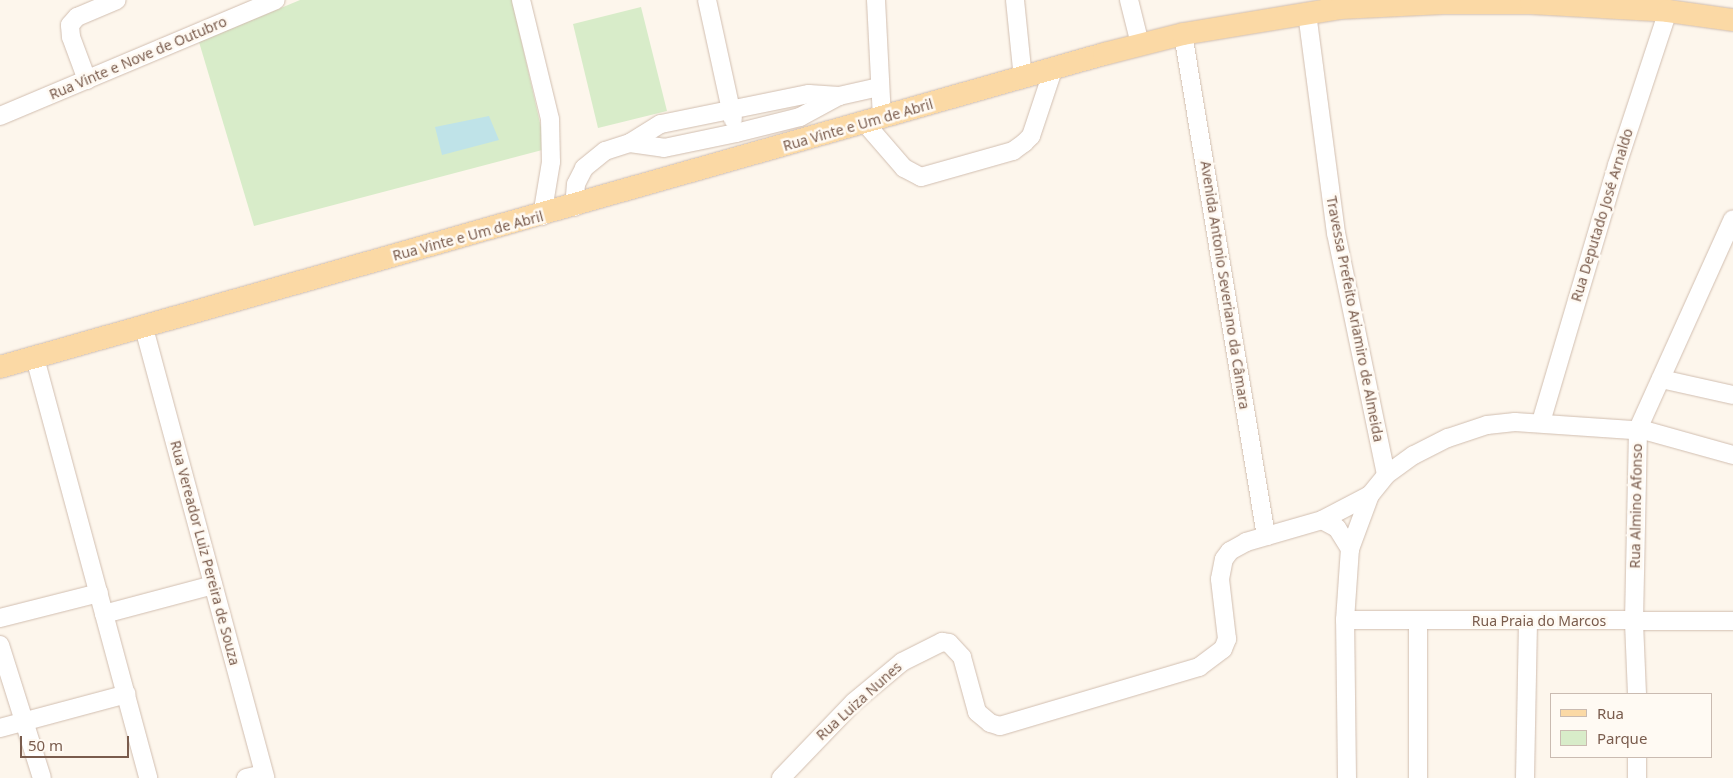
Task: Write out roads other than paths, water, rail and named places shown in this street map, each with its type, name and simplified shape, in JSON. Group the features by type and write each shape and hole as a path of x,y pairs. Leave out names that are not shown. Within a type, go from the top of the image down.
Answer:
{"main road":[{"name":"Rua Vinte e Um de Abril","path":"0,368 574,207 1140,44 1183,34 1307,13 1443,3 1530,3 1680,8 1733,20"}],"street":[{"path":"87,80 71,37 70,25 77,17 117,0"},
{"name":"Rua Vinte e Nove de Outubro","path":"0,116 276,0"},
{"path":"522,0 550,119 551,162 542,216"},
{"path":"707,0 740,159"},
{"path":"876,0 879,87 873,121 904,168 921,177 1013,150 1024,143 1031,136 1053,70"},
{"path":"1015,0 1023,79"},
{"path":"1129,0 1140,44"},
{"name":"Rua Deputado José Arnaldo","path":"1541,422 1614,174 1680,8"},
{"name":"Travessa Prefeito Ariamiro de Almeida","path":"1307,13 1336,233 1386,475"},
{"name":"Avenida Antonio Severiano da Câmara","path":"1183,34 1266,536"},
{"path":"630,143 664,148 736,134 800,117 839,96 879,87"},
{"path":"574,207 576,184 584,168 605,151 630,143 661,124 809,94 839,96"},
{"name":"Rua Almino Afonso","path":"1637,693 1634,621 1638,430 1733,219"},
{"name":"Rua Vereador Luiz Pereira de Souza","path":"144,328 265,776"},
{"path":"35,358 127,694 148,778"},
{"path":"1661,379 1733,396"},
{"path":"1347,778 1345,620 1350,549 1370,495 1386,475 1414,455 1448,438 1487,425 1541,422 1638,430 1733,455"},
{"path":"1266,536 1322,520 1370,495"},
{"path":"1322,520 1337,528 1350,549"},
{"name":"Rua Luiza Nunes","path":"781,778 854,702 902,662 935,644 949,643 962,657 976,712 990,723 1000,726 1199,668 1223,649 1227,638 1220,579 1224,559 1246,542 1266,536"},
{"path":"104,614 213,585"},
{"path":"0,618 99,594"},
{"name":"Rua Praia do Marcos","path":"1345,620 1733,621"},
{"path":"1418,621 1418,778"},
{"path":"1525,778 1528,621"},
{"path":"0,645 42,778"},
{"path":"0,728 127,694"},
{"path":"1637,758 1637,778"},
{"path":"246,778 265,776"}],"water":[{"path":"489,116 499,140 442,155 435,127"}]}
